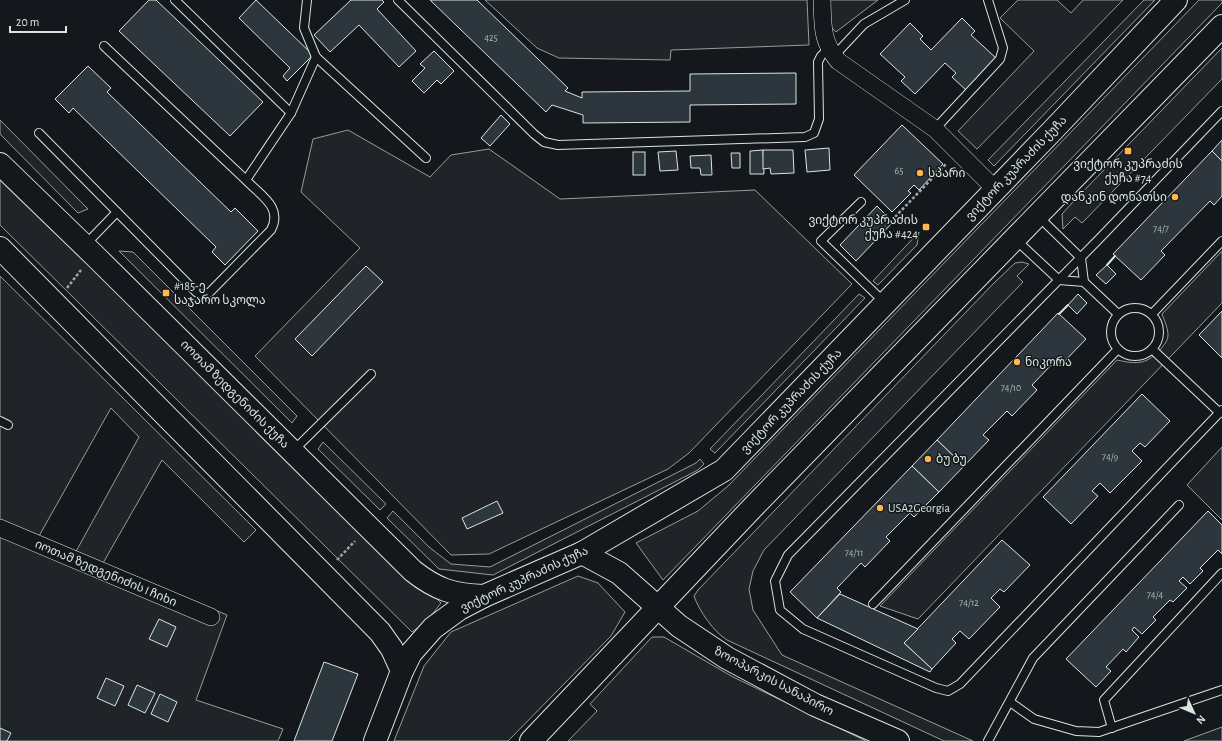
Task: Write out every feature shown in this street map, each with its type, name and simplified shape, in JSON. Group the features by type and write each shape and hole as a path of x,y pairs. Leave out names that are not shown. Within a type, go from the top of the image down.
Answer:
{"main road":[{"name":"ვიქტორ კუპრაძის ქუჩა","path":"375,741 402,671 411,653 433,628 459,609 484,596 582,553 724,470 1176,0"},
{"path":"531,741 1222,26"},
{"name":"იოთამ ზედგენიძის ქუჩა","path":"0,164 84,255 292,451 413,572 430,584 455,594 484,596"},
{"path":"0,248 380,632 392,649 402,671"},
{"name":"ზოოპარკის სანაპირო","path":"582,553 619,573 679,626 727,658 822,708 898,741"}],"street":[{"path":"822,0 824,37 831,52 838,61 935,129 995,189"},
{"name":"იოთამ ზედგენიძის I ჩიხი","path":"0,528 211,617"}],"lane":[{"path":"175,0 291,113"},
{"path":"307,0 304,28 316,57 426,158"},
{"path":"398,0 534,134 544,142 558,145 806,137 814,133 819,119 818,62 820,56 831,52 864,24 905,0"},
{"path":"935,129 1000,59 1003,48 988,0"},
{"path":"39,133 196,292 201,294 209,293 271,230 276,221 274,208 104,46"},
{"path":"246,180 291,113 316,57"},
{"path":"1152,348 1221,412 960,684 948,691 936,688 804,629 780,610 775,581 788,555 1081,258 1222,111"},
{"path":"861,202 821,241 885,303"},
{"path":"84,255 117,212"},
{"path":"1038,215 1081,258 1084,282"},
{"path":"1015,239 1059,280 1084,282 1118,314"},
{"path":"1152,314 1222,241"},
{"path":"1131,308 1139,308 1152,314 1156,320 1159,335 1152,348 1139,356 1131,356 1118,349 1113,343 1111,328 1118,314 1131,308"},
{"path":"873,604 1118,349"},
{"path":"292,451 371,374"},
{"path":"0,421 8,425"},
{"path":"988,741 1033,658 1179,505"},
{"path":"1112,728 1104,700 1222,573"},
{"path":"1010,702 1034,719 1076,730 1099,732 1222,690"}],"path":[{"path":"895,217 958,152"},
{"path":"64,291 84,255"},
{"path":"334,563 357,539"}],"shaded area":[{"path":"485,0 807,0 809,45 671,50 670,60 559,58 537,48"},
{"path":"827,0 878,0 836,32 828,24"},
{"path":"1018,0 1057,0 1071,13 1083,0 1123,0 977,149 958,131 1034,51 1000,18"},
{"path":"1144,0 1155,0 994,166 988,160"},
{"path":"1199,0 1222,0 1222,3 663,580 636,543 698,511 728,486"},
{"path":"1222,48 1222,79 1082,223 1075,217 1063,229 1062,214"},
{"path":"0,120 88,209 78,213 0,134"},
{"path":"348,130 430,177 451,155 489,149 560,199 755,190 852,284 689,453 668,469 489,554 451,555 255,356 360,248 301,192 313,139"},
{"path":"0,174 441,603 427,621 412,632 0,225"},
{"path":"919,232 917,245 878,285 873,281"},
{"path":"119,251 133,252 297,416 292,423"},
{"path":"1222,251 1222,303 918,619 880,606 1117,360 1135,363 1145,361 1159,351 1168,337 1167,327 1162,314"},
{"path":"1022,262 1029,264 1017,276 1023,282 764,550 753,571 749,589 753,610 782,655 973,741 944,741 727,640 717,632 708,621 699,608 694,596 698,590 993,284 1015,263"},
{"path":"0,276 256,530 244,542 162,460 103,563 227,615 196,700 283,729 278,741 0,741","holes":["111,408 139,437 74,555 39,536"]},
{"path":"859,294 865,298 715,453 710,449"},
{"path":"323,442 386,504 380,510 318,449"},
{"path":"1222,447 1222,520 1187,485"},
{"path":"700,459 704,464 698,470 493,575 439,569 387,518 393,511 429,547 451,564 490,567 696,463"},
{"path":"578,576 598,583 625,612 611,636 508,741 394,741 424,666 451,632"},
{"path":"652,637 664,637 733,677 866,741 568,741 597,711 590,704"},
{"path":"1222,727 1222,741 1184,741"}],"building":[{"path":"149,0 156,0 263,102 230,136 119,31"},
{"path":"256,0 313,55 287,81 283,76 290,68 239,18"},
{"path":"351,0 382,0 384,2 377,9 416,51 399,67 359,25 330,52 314,35"},
{"path":"430,0 477,0 568,88 565,91 582,98 582,92 690,91 690,74 796,73 796,104 690,105 690,122 583,123 583,115 552,105 546,112"},
{"path":"962,18 975,31 971,35 996,58 966,90 952,77 956,73 945,63 915,94 901,81 905,77 880,54 910,23 923,36 920,39 931,50"},
{"path":"434,51 454,71 441,84 437,80 424,93 412,81 425,68 420,64"},
{"path":"88,66 111,88 107,92 231,212 235,208 258,231 225,265 212,252 216,247 73,108 69,113 55,99"},
{"path":"501,115 510,124 490,146 481,138"},
{"path":"902,125 943,164 919,190 914,185 908,191 911,193 892,212 854,175"},
{"path":"1222,140 1222,161 1212,151"},
{"path":"829,148 830,170 807,172 805,150"},
{"path":"763,150 764,174 750,174 750,151"},
{"path":"763,150 793,150 794,173 771,174 770,168 763,169"},
{"path":"676,151 678,170 660,171 658,152"},
{"path":"1212,151 1222,161 1222,196 1214,205 1210,201 1161,251 1165,255 1141,280 1113,254"},
{"path":"633,152 645,152 645,175 633,175"},
{"path":"731,153 740,153 740,168 732,168"},
{"path":"711,155 712,175 701,175 700,168 691,168 690,156"},
{"path":"877,206 893,222 856,261 840,245"},
{"path":"1107,265 1116,274 1106,284 1096,275"},
{"path":"366,266 383,282 312,356 295,339"},
{"path":"1078,294 1087,303 1077,314 1068,305"},
{"path":"1222,311 1222,358 1199,335"},
{"path":"1058,313 1086,339 1060,366 1055,361 1032,385 1037,390 1012,416 1007,411 983,435 989,440 964,466 937,440"},
{"path":"1142,394 1170,421 1145,447 1140,443 1132,451 1142,461 1110,493 1100,483 1092,491 1098,496 1071,524 1043,497"},
{"path":"937,440 964,466 939,492 912,466"},
{"path":"912,466 939,492 914,517 910,513 886,537 890,541 865,567 861,563 837,588 841,592 817,618 790,592"},
{"path":"497,501 503,513 467,529 462,518"},
{"path":"1208,511 1222,525 1222,554 1218,550 1200,568 1203,571 1190,584 1183,577 1179,581 1187,588 1173,602 1170,600 1153,617 1156,620 1142,634 1134,627 1132,630 1139,637 1126,652 1123,649 1106,667 1111,671 1096,687 1066,659"},
{"path":"1002,540 1030,565 1004,592 1000,589 991,598 1000,607 969,639 960,631 952,639 956,643 932,669 904,643"},
{"path":"840,594 918,629 904,643 932,669 930,672 817,618"},
{"path":"159,619 176,627 167,647 149,639"},
{"path":"324,662 358,674 332,741 294,741"},
{"path":"106,678 124,686 115,706 97,698"},
{"path":"137,685 155,693 145,713 128,705"},
{"path":"160,694 177,702 168,722 151,714"},
{"path":"0,728 11,733 7,741 0,741"}],"wall":[{"path":"1107,265 1115,256"},
{"path":"1059,314 1068,305"}],"place":[{"name":"ვიქტორ კუპრაძის ქუჩა #74","path":"1128,151"},
{"name":"სპარი","path":"920,173"},
{"name":"დანკინ დონათსი","path":"1175,197"},
{"name":"ვიქტორ კუპრაძის ქუჩა #424","path":"926,227"},
{"name":"#185-ე საჯარო სკოლა","path":"166,293"},
{"name":"ნიკორა","path":"1017,362"},
{"name":"ბუ ბუ","path":"928,459"},
{"name":"USA2Georgia","path":"880,508"}]}
